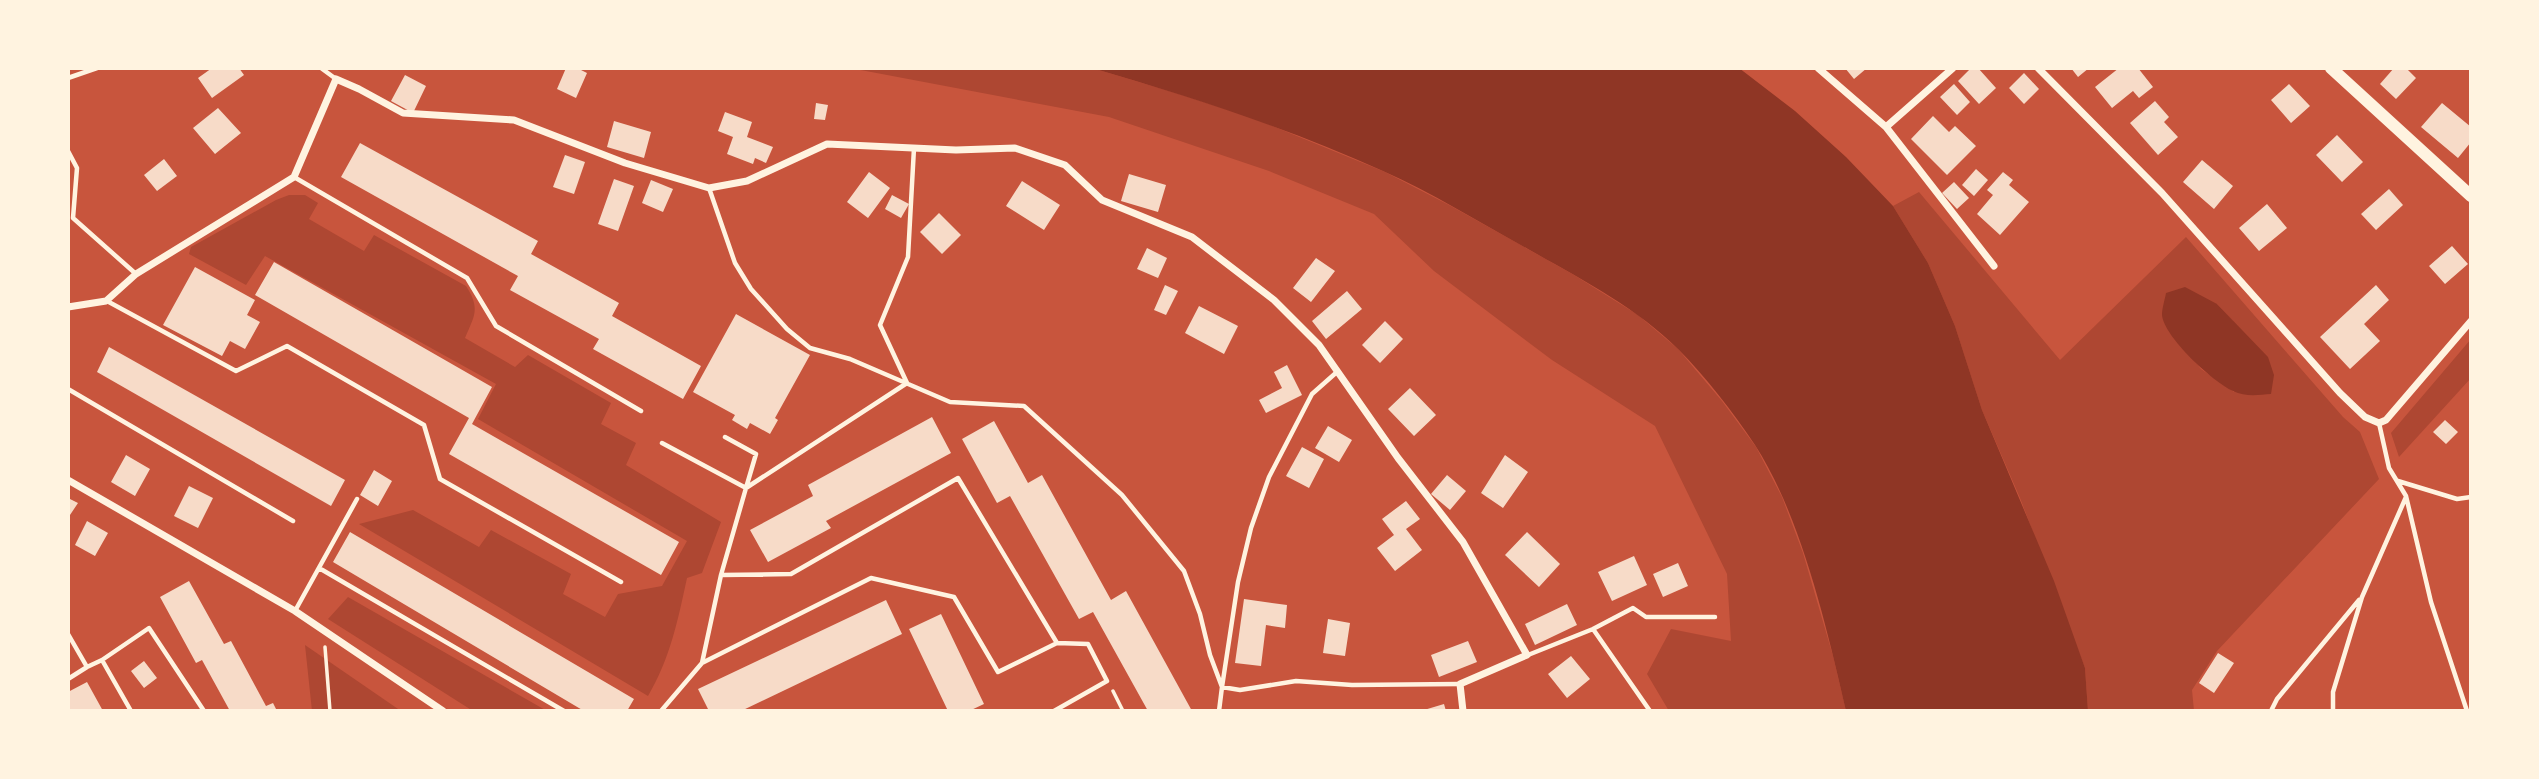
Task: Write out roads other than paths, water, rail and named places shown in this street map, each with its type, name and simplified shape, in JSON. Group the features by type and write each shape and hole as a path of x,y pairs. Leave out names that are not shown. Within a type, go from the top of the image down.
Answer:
{"main road":[{"path":"2331,68 2471,196"}],"street":[{"path":"1818,68 1886,127 1994,266"},
{"path":"1886,127 1953,68"},
{"path":"2038,68 2162,192 2340,393 2365,417 2379,423 2386,420 2471,321"},
{"path":"68,307 106,301 136,274 294,177 336,79 403,113 514,120 625,163 709,188 747,181 827,144 914,148 1015,148 1065,165 1102,200 1192,237 1274,300 1319,345 1398,458 1463,542 1527,655 1460,684 1463,711"},
{"path":"68,480 295,611 443,711"}],"lane":[{"path":"68,78 97,68"},
{"path":"321,68 336,79"},
{"path":"907,383 880,325 908,257 914,148"},
{"path":"68,151 77,168 70,220 136,274"},
{"path":"294,177 467,278 496,326 641,411"},
{"path":"709,188 735,263 751,289 787,329 810,348 850,359 950,402 1024,406 1122,495 1184,571 1222,687"},
{"path":"106,301 236,370 287,346 424,425 440,479 621,582"},
{"path":"1219,711 1238,582 1251,528 1269,477 1312,394 1338,371"},
{"path":"746,488 907,383"},
{"path":"68,389 293,521"},
{"path":"2379,423 2389,468 2406,496 2431,602 2467,711"},
{"path":"702,663 721,575 756,454 725,437"},
{"path":"663,443 746,488"},
{"path":"721,575 791,573 958,478 1057,643"},
{"path":"2397,481 2457,499 2471,497"},
{"path":"2333,711 2333,692 2362,597 2406,496"},
{"path":"295,611 357,499"},
{"path":"319,568 564,711"},
{"path":"661,711 702,663 872,579 954,597 998,672 1057,643 1088,644 1107,681 1054,711"},
{"path":"2271,711 2277,699 2362,597"},
{"path":"1527,655 1593,629 1633,608 1646,617 1715,617"},
{"path":"68,679 149,628 204,711"},
{"path":"1593,629 1650,711"},
{"path":"68,634 87,667"},
{"path":"102,660 131,711"},
{"path":"1222,687 1240,690 1296,681 1352,685 1460,684"}]}
